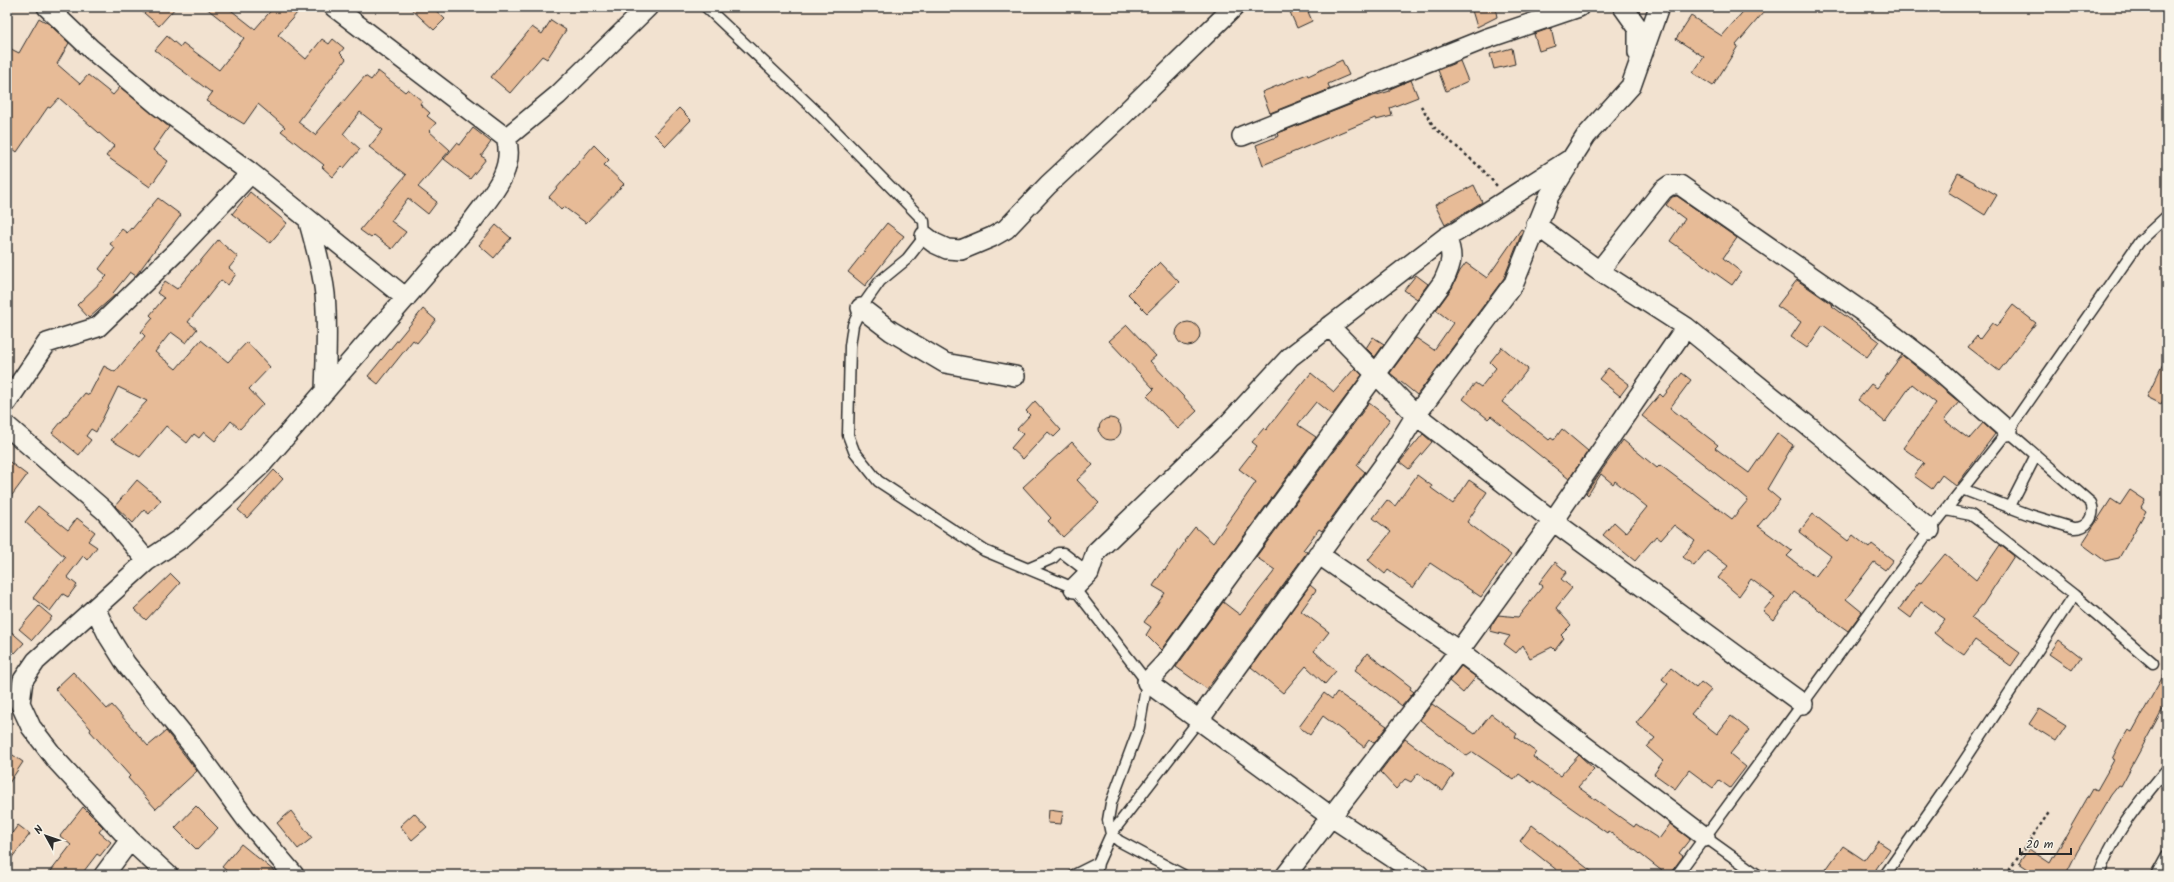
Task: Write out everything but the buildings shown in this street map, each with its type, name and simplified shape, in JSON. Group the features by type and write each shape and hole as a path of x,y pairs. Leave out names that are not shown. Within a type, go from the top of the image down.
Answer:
{"street":[{"path":"47,7 91,49 158,105 252,173 406,298"},
{"path":"7,691 23,680 36,661 147,561 183,537 218,507 261,465 473,220 500,182 508,163 510,151 506,138 334,7"},
{"path":"506,138 558,95 648,7"},
{"path":"925,236 934,244 946,249 961,250 992,237 1006,229 1048,185 1122,116 1234,7"},
{"path":"1242,136 1485,39 1579,7"},
{"path":"1622,7 1638,28 1639,60"},
{"path":"1199,720 1394,451 1416,415 1514,284 1548,196 1586,136 1631,86 1659,7"},
{"path":"1074,588 1088,573 1096,552 1230,422 1290,357 1446,237 1514,197 1572,158"},
{"path":"7,402 47,344 98,327 178,250 252,173"},
{"path":"1599,271 1663,190 1670,185 1680,184 1786,257 1876,322 1939,370 2008,431"},
{"path":"308,219 319,259 325,293 327,332 325,391"},
{"path":"1536,225 1599,271 1686,327 1823,438 1930,530"},
{"path":"1419,875 1330,816 1147,682 1165,662 1443,282 1449,269 1452,252 1446,237"},
{"path":"861,308 891,331 945,363 1015,376"},
{"path":"1329,326 1416,415 1553,521 1803,704"},
{"path":"1286,875 1330,816 1459,651 1553,521 1686,327"},
{"path":"7,426 105,511 147,561"},
{"path":"1318,554 1459,651 1704,838"},
{"path":"95,608 109,637 126,664 191,744 246,819 294,875"},
{"path":"23,680 20,703 31,727 57,760 130,840 168,875"},
{"path":"104,875 130,840"}],"lane":[{"path":"706,7 821,116 924,221 925,236 907,259 880,282 861,308 853,325 850,346 848,435 854,451 878,481 985,550 1074,588 1147,682 1139,728 1112,803 1108,820 1111,834 1129,847 1183,875"},
{"path":"1677,875 1930,530 2008,431 2140,241 2167,216"},
{"path":"1962,489 2009,508 2073,528 2080,528 2087,524 2092,515 2093,508 2091,503 2008,431"},
{"path":"2009,508 2036,455"},
{"path":"1946,510 1972,515 2074,595 2153,663"},
{"path":"1030,568 1053,558 1058,553 1063,553 1088,573"},
{"path":"1885,875 1959,768 2074,595"},
{"path":"1096,875 1098,862 1111,834 1199,720"},
{"path":"2099,875 2105,857 2121,828 2167,769"},
{"path":"1704,838 1758,875"},
{"path":"2156,875 2167,855"},
{"path":"1074,875 1098,862"}],"path":[{"path":"1421,106 1434,127 1481,168 1500,190 1514,197"},
{"path":"2006,875 2050,811"}]}
